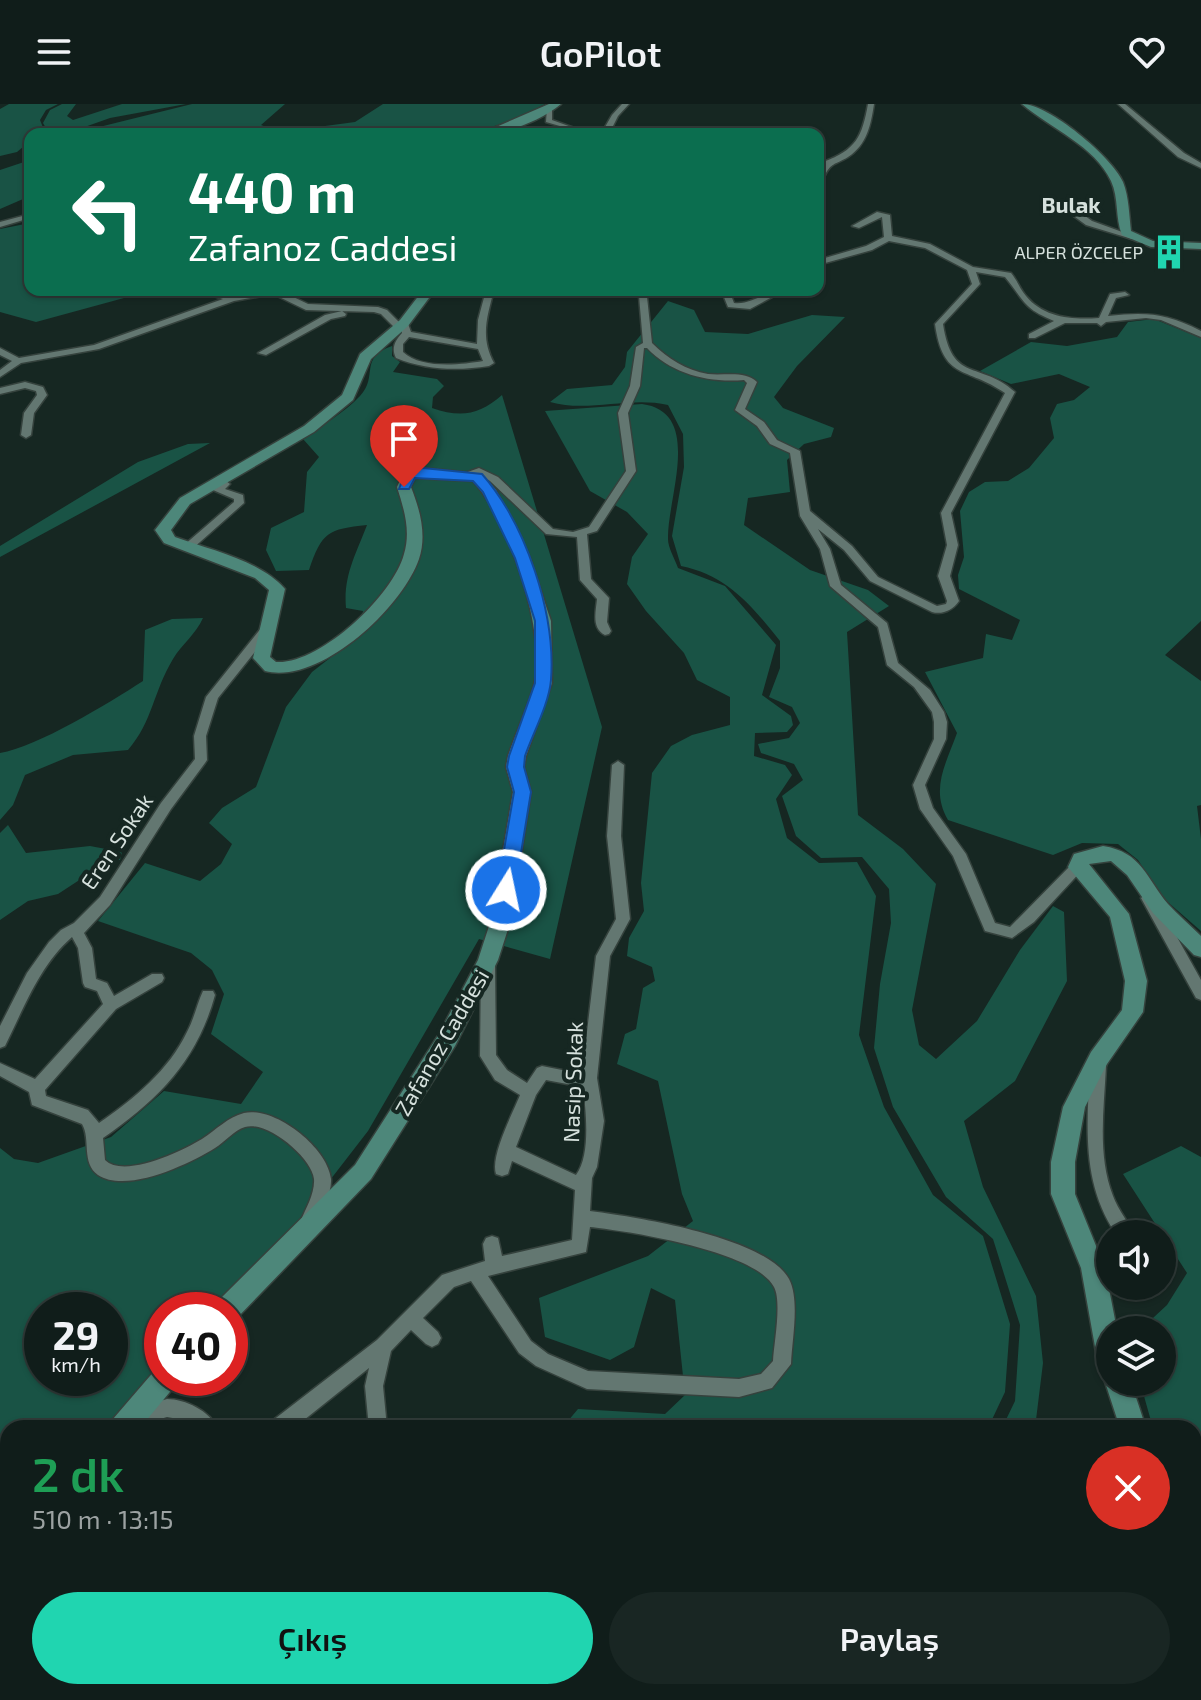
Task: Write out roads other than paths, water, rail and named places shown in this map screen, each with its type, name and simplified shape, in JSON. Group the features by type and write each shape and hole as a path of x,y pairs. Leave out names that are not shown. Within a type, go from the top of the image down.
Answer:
{"street":[{"path":"608,128 626,104"},
{"path":"824,168 826,164 848,157 856,150 871,104"},
{"path":"1027,104 1056,120 1061,129 1087,148 1115,178 1126,233 1132,237"},
{"path":"1121,104 1133,110 1181,155 1201,166"},
{"path":"552,106 548,121 569,128"},
{"path":"499,128 552,106"},
{"path":"1063,204 1089,223 1151,244 1201,246"},
{"path":"856,226 880,214 886,215 888,238"},
{"path":"0,225 24,218"},
{"path":"824,261 869,248 888,238 927,246 971,269 1008,275 1025,300 1065,319 1101,323 1161,317 1201,334"},
{"path":"805,513 848,548 874,579 936,610 950,606 953,601 944,576 953,559 952,526 946,513 1010,392 951,363 941,350 939,324 976,284 971,269"},
{"path":"1101,323 1113,296 1125,295"},
{"path":"221,296 232,299"},
{"path":"0,374 18,361 125,340 232,299 248,296"},
{"path":"284,296 306,307 384,312 403,328 481,347"},
{"path":"425,296 403,328 397,350 399,356 410,362 455,366 489,363 481,347 482,320 488,296"},
{"path":"643,296 648,344 669,364 726,380 746,377 752,382 740,410 761,424 773,442 795,451 805,513 825,549 836,586 883,626 893,665 917,680 937,712 941,733 919,785 927,809 959,854 990,927 1012,933 1021,927 1057,884 1078,867 1081,859 1103,853 1116,855 1142,882 1160,908 1201,949"},
{"path":"727,296 731,305 747,307 769,296"},
{"path":"263,353 328,317 362,309"},
{"path":"1032,336 1065,319"},
{"path":"403,328 365,357 348,397 309,429 185,501 166,523 164,536 187,548 261,575 277,589 261,658 271,667 302,665 345,636 390,596 411,560 416,520 404,487 409,475 479,471 494,479 550,532 582,533 597,524 631,471 623,413 635,386 637,354 640,347 648,344"},
{"path":"0,351 18,361"},
{"path":"0,391 25,385 40,389 42,395 29,413 26,435"},
{"name":"Zafanoz Caddesi","path":"246,1292 302,1238 375,1155 447,1040 488,960 501,920 521,800 517,756 543,683 543,621 522,558 489,490 477,477 467,474"},
{"path":"187,548 239,503 239,497 218,490 225,484 219,479"},
{"path":"582,533 586,580 603,598 601,622 605,631"},
{"name":"Eren Sokak","path":"0,1042 39,968 55,945 105,901 166,806 201,760 200,736 212,697 266,630"},
{"name":"Nasip Sokak","path":"509,1152 577,1183 584,1178 596,1121 590,1082 603,956 623,919 614,836 618,765"},
{"path":"1078,867 1119,914 1132,953 1136,981 1132,1012 1099,1058 1074,1107 1063,1162 1063,1194 1093,1268 1102,1316"},
{"path":"1142,882 1153,912 1201,994"},
{"path":"79,927 77,933 90,958 87,978 90,983 102,987 111,1005"},
{"path":"488,960 488,1056 501,1075 529,1092"},
{"path":"157,978 111,1005 37,1088 38,1100 86,1116 94,1126 98,1163 105,1172 119,1174 152,1168 195,1152 240,1121 261,1120 297,1140 324,1174 323,1188 302,1238"},
{"path":"94,1135 148,1095 178,1059 202,1022 208,995"},
{"path":"1099,1058 1095,1156 1102,1197 1117,1220"},
{"path":"0,1069 37,1088"},
{"path":"502,1169 509,1152 509,1141 529,1092 542,1073 590,1082"},
{"path":"289,1420 383,1346 448,1281 494,1266 580,1246 584,1178"},
{"path":"475,1272 525,1347 542,1360 587,1380 739,1388 766,1382 782,1364 784,1286 774,1270 752,1257 635,1225 581,1218"},
{"path":"492,1244 494,1266"},
{"path":"410,1317 432,1338"},
{"path":"377,1420 374,1386 383,1346"},
{"path":"129,1420 150,1396"},
{"path":"1123,1396 1130,1420"},
{"path":"136,1420 169,1406 180,1408 197,1420"}],"place":[{"name":"ALPER ÖZCELEP","path":"1169,252"}],"district":[{"name":"Bulak","path":"1071,204"}]}
